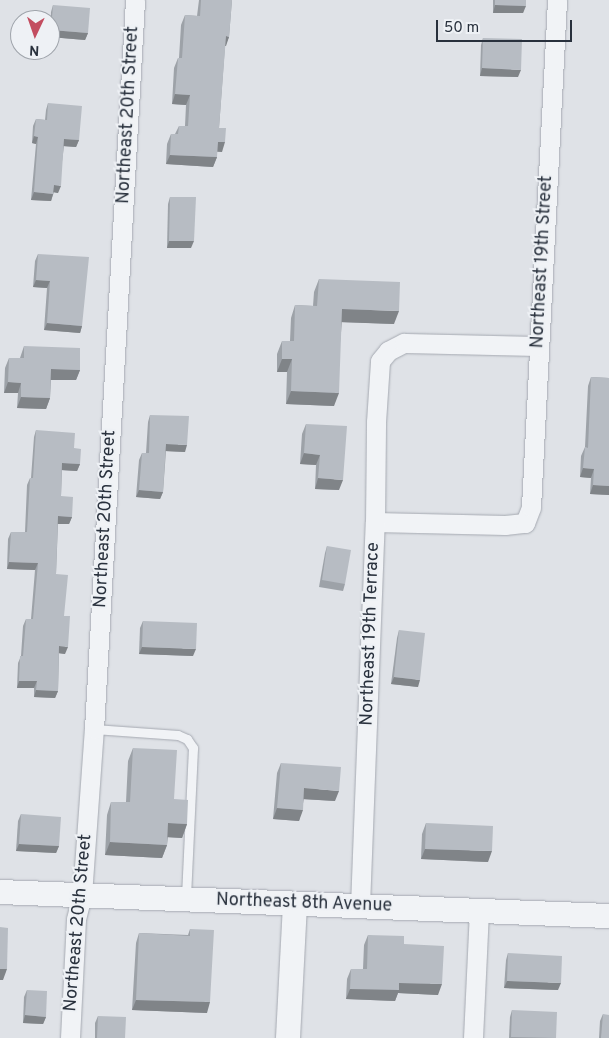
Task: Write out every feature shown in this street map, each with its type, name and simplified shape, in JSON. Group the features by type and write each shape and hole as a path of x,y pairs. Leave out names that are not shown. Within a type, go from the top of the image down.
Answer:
{"street":[{"name":"Northeast 20th Street","path":"70,1038 76,918 82,896 94,729 135,0"},
{"name":"Northeast 19th Street","path":"375,522 505,525 525,523 531,508 557,0"},
{"name":"Northeast 19th Terrace","path":"360,906 375,522 376,422 380,362 388,351 404,343 538,346"},
{"name":"Northeast 8th Avenue","path":"0,892 609,916"},
{"path":"288,1038 295,904"},
{"path":"473,1038 479,911"}],"lane":[{"path":"94,729 178,734 187,739 193,748 186,900"}],"building":[{"path":"201,0 232,0 229,37 226,36 219,128 226,128 225,142 218,142 217,157 170,155 171,134 178,134 179,126 188,126 190,95 175,94 178,58 182,58 185,15 200,16"},
{"path":"495,0 526,0 526,6 495,5"},
{"path":"53,5 90,8 88,33 60,31 60,10 53,10"},
{"path":"483,38 522,39 521,70 482,68"},
{"path":"48,103 82,106 79,140 64,139 61,186 54,185 53,194 34,192 38,137 34,136 36,119 47,120"},
{"path":"170,197 196,197 194,241 169,241"},
{"path":"38,254 89,257 82,326 47,323 50,281 36,280"},
{"path":"319,279 400,282 399,311 342,309 339,393 291,391 292,359 282,359 282,341 294,341 295,305 317,306"},
{"path":"24,346 80,348 80,370 51,369 50,398 21,397 21,383 8,382 9,358 24,358"},
{"path":"591,377 609,378 609,486 593,485 594,469 583,468 585,447 588,448"},
{"path":"150,415 189,416 187,445 166,444 163,492 139,490 142,453 149,453"},
{"path":"306,424 347,426 343,480 318,478 320,455 304,453"},
{"path":"36,430 75,433 74,448 81,449 80,464 62,463 61,496 73,497 72,517 58,516 56,574 68,575 64,616 70,616 68,647 59,646 58,691 36,690 37,681 19,681 20,656 23,656 26,619 33,619 38,563 9,562 11,532 27,532 30,478 33,478"},
{"path":"327,546 351,550 345,584 322,580"},
{"path":"143,621 197,623 196,649 142,647"},
{"path":"399,630 425,633 420,680 394,677"},
{"path":"133,748 177,750 174,799 188,800 187,824 168,823 167,845 110,842 111,802 130,802"},
{"path":"281,763 341,767 339,791 304,788 303,810 277,808"},
{"path":"21,814 61,817 59,846 19,844"},
{"path":"426,823 493,826 492,851 425,849"},
{"path":"0,927 8,928 7,969 0,969"},
{"path":"190,929 214,930 210,1002 136,1000 139,933 190,936"},
{"path":"368,935 404,936 404,944 444,946 442,984 399,983 399,990 350,989 351,969 367,969"},
{"path":"508,953 562,956 561,983 507,981"},
{"path":"27,990 47,991 46,1017 25,1015"},
{"path":"512,1010 557,1012 556,1038 511,1037"},
{"path":"603,1014 609,1015 609,1038 601,1038"},
{"path":"98,1016 126,1017 125,1038 97,1038"}]}
